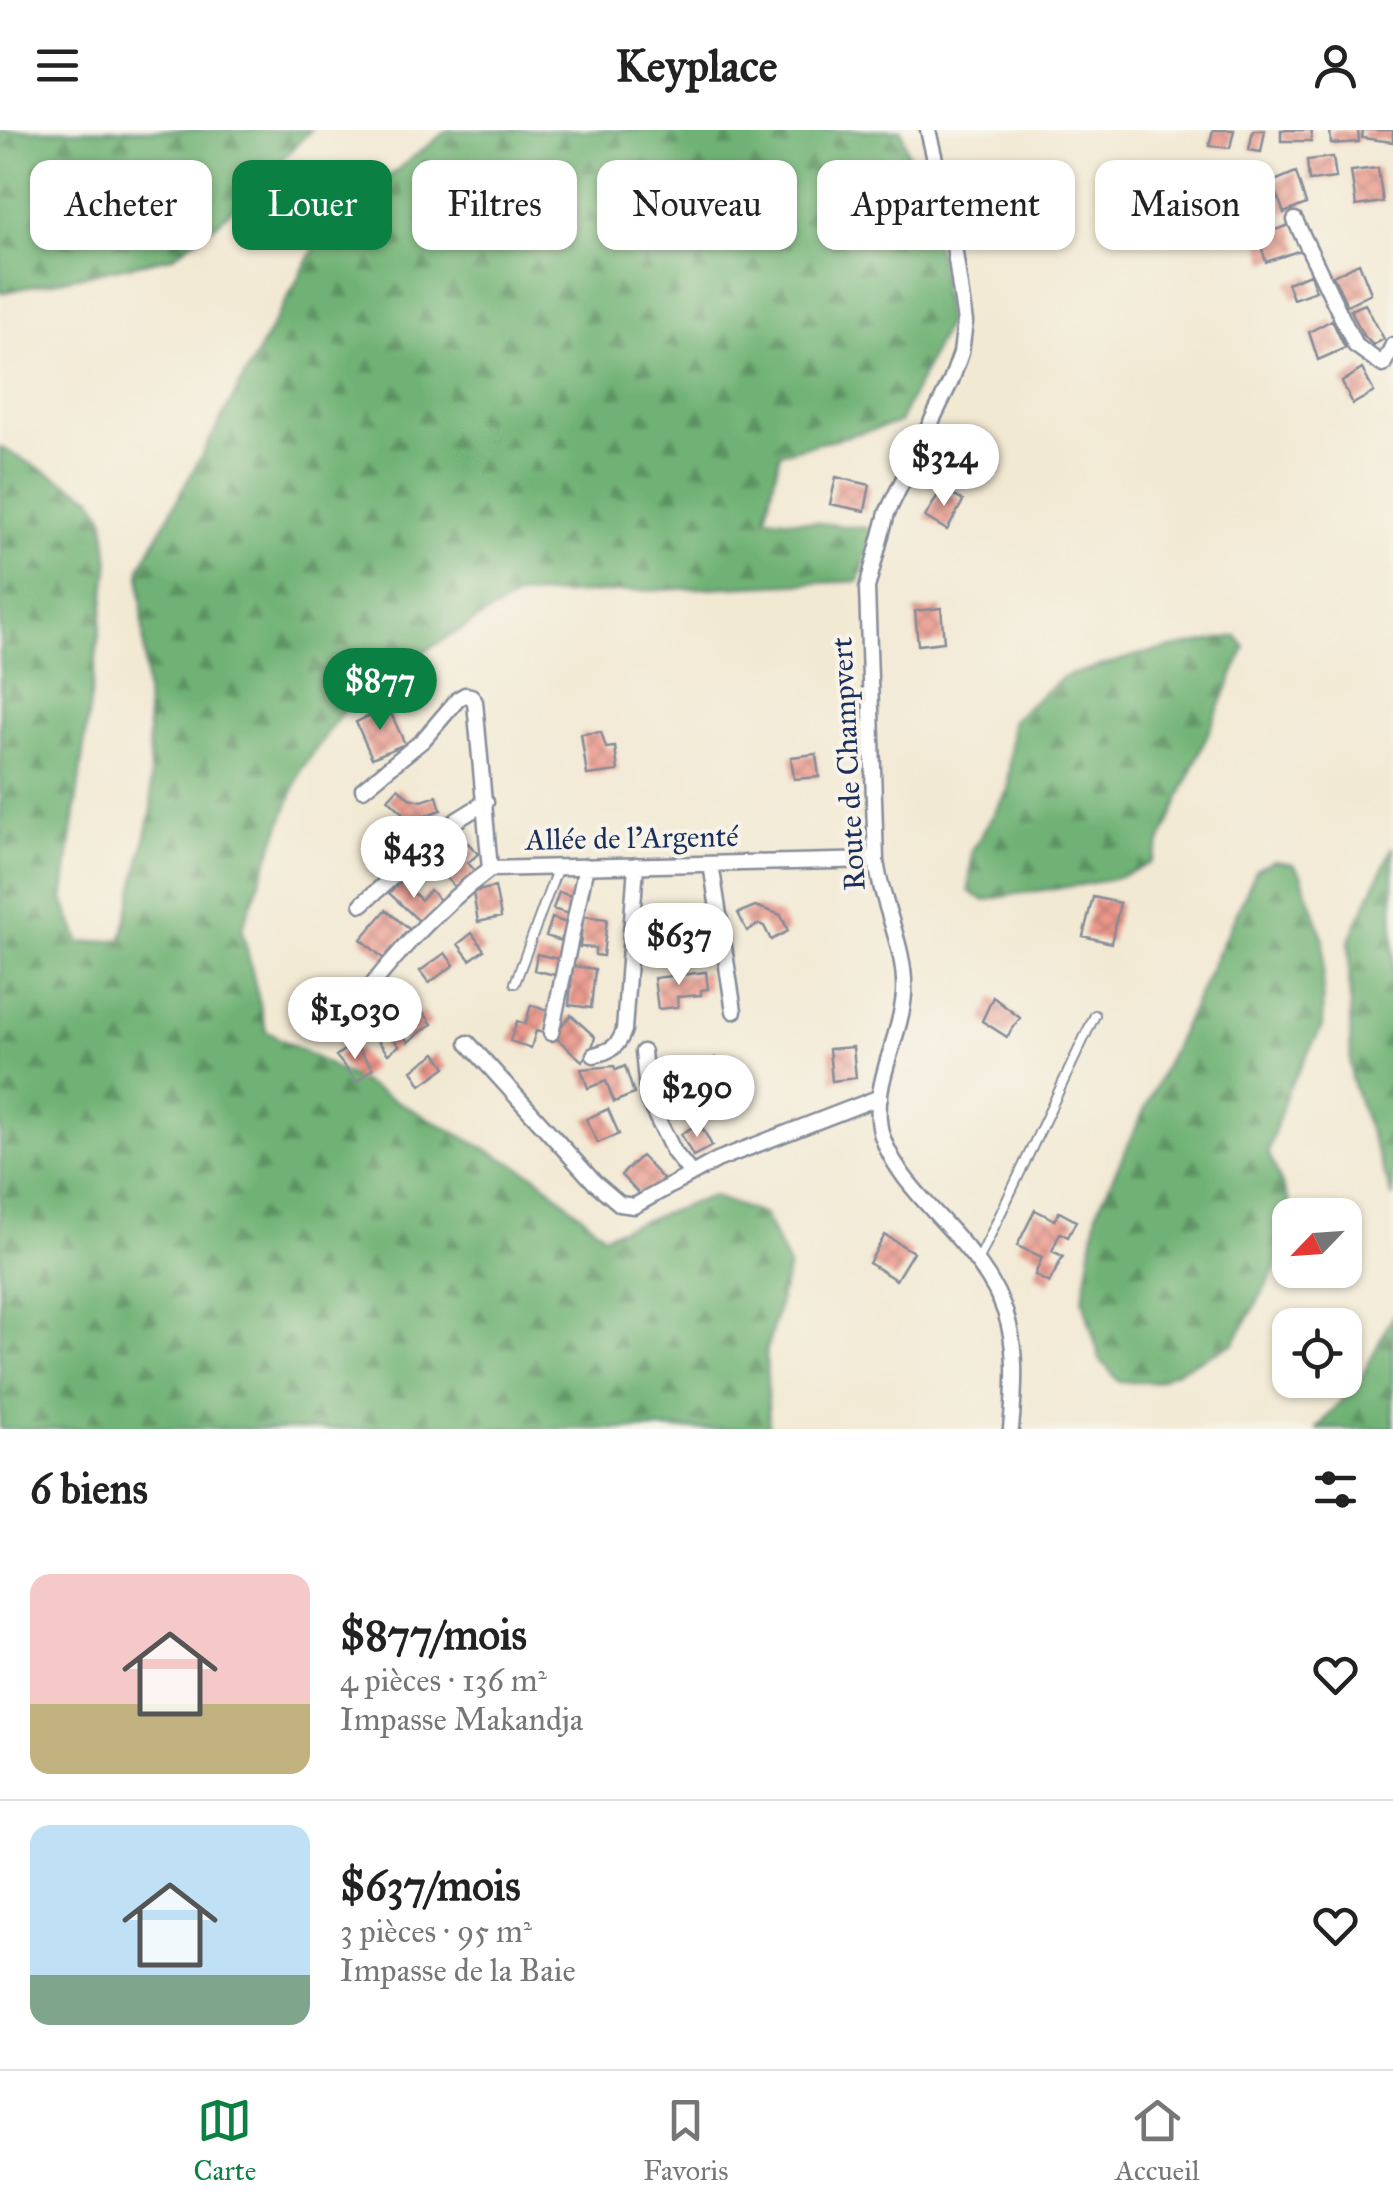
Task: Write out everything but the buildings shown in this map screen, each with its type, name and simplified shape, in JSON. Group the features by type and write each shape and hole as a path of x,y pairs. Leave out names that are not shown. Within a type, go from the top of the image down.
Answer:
{"street":[{"name":"Route de Champvert","path":"928,130 952,232 965,322 952,381 887,513 867,588 876,860 879,887 902,963 904,995 880,1097 880,1130 890,1157 911,1187 978,1262 1000,1296 1013,1334 1016,1375 1011,1429"},
{"path":"1295,220 1355,344 1383,364 1393,346"},
{"path":"363,789 423,740 466,695 472,696 490,869"},
{"path":"362,904 457,820 486,802"},
{"name":"Allée de l'Argenté","path":"338,1028 398,951 452,896 490,869 876,860"},
{"path":"710,864 734,1011"},
{"path":"594,1055 609,1051 620,1042 624,1030 636,865"},
{"path":"551,1033 586,866"},
{"path":"468,1042 594,1182 620,1204 634,1206 690,1172 880,1097"},
{"path":"642,1052 648,1100 674,1152 690,1172"}],"lane":[{"path":"515,983 558,867"},
{"path":"978,1262 1095,1015"}],"green space":[{"path":"0,130 311,130 281,160 232,160 232,209 212,227 212,160 30,160 30,250 181,250 172,257 0,293"},
{"path":"448,130 901,130 910,160 817,160 817,250 937,250 939,255 947,323 899,423 780,453 766,517 873,529 859,581 518,596 357,691 301,770 242,929 266,1031 536,1176 604,1235 712,1196 764,1215 789,1266 766,1353 769,1429 0,1429 0,447 92,497 104,518 109,563 63,900 80,943 122,939 152,810 140,568 314,250 392,250 392,174"},
{"path":"1237,636 1245,648 1152,862 1092,883 985,901 969,891 972,851 1008,790 1012,720 1063,677 1145,653"},
{"path":"1393,846 1393,1198 1351,1079 1349,941"},
{"path":"1274,861 1293,864 1301,874 1324,941 1322,1027 1287,1092 1268,1152 1287,1198 1272,1198 1272,1276 1234,1343 1154,1382 1119,1382 1100,1359 1083,1300 1097,1211 1257,869"},
{"path":"1393,1314 1393,1429 1317,1429 1343,1398 1362,1398 1363,1375"}]}
